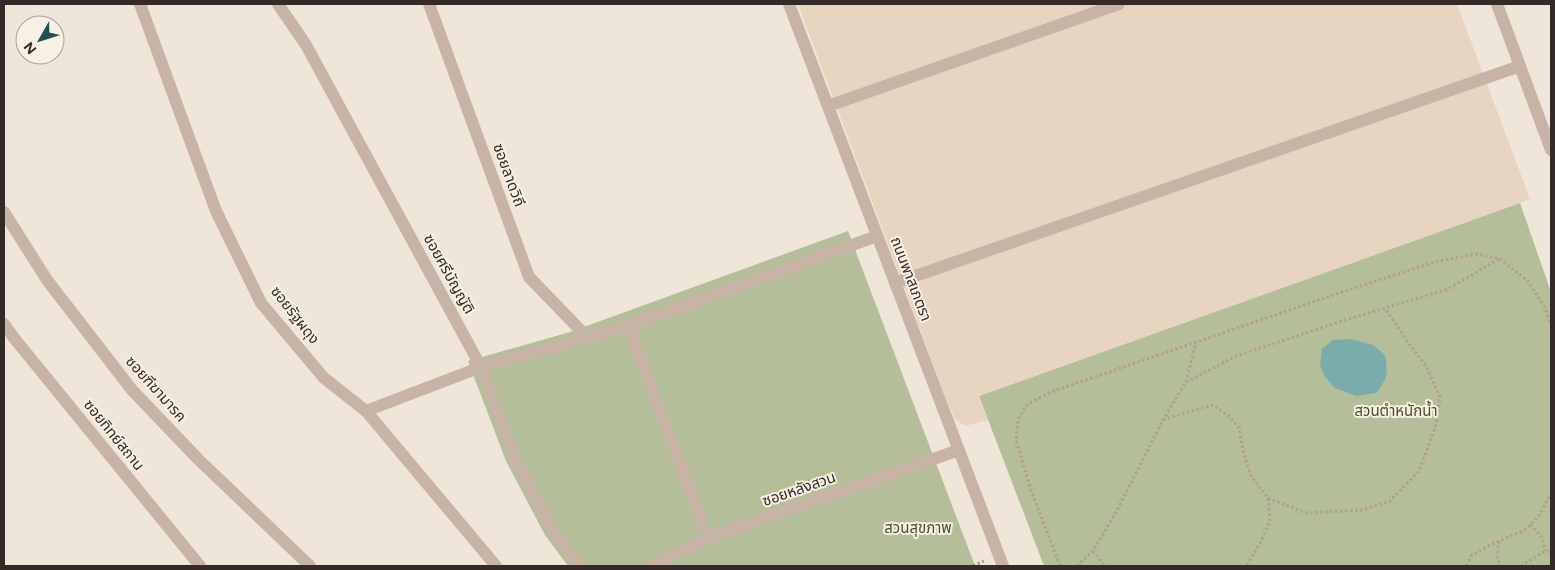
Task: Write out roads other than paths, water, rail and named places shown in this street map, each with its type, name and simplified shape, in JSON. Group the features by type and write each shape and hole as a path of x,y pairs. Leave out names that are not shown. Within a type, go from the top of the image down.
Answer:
{"street":[{"name":"ซอยรัฐผดุง","path":"140,4 216,211 261,303 324,378 366,411 496,566"},
{"name":"ซอยศรีบัญญัติ","path":"278,4 306,45 481,368 515,458 554,533 579,566"},
{"name":"ซอยลาดวิถี","path":"429,4 529,277 588,338"},
{"name":"ถนนพาสเภตรา","path":"789,4 1003,566"},
{"path":"828,106 1119,4"},
{"path":"1497,4 1551,150"},
{"path":"895,283 1520,66"},
{"name":"ซอยฑีฆามารค","path":"4,212 47,280 132,390 198,459 310,566"},
{"path":"366,411 481,368 628,326 878,236"},
{"name":"ซอยทิทย์สถาน","path":"4,324 200,566"},
{"path":"628,326 708,538"},
{"name":"ซอยหลังสวน","path":"653,566 708,538 959,450"}],"water":[{"path":"1351,339 1373,345 1385,355 1386,375 1376,393 1356,396 1335,388 1325,377 1320,366 1322,349 1333,340"}],"park label":[{"name":"สวนตำหนักน้ำ","path":"1396,411"},
{"name":"สวนสุขภาพ","path":"918,528"}]}
